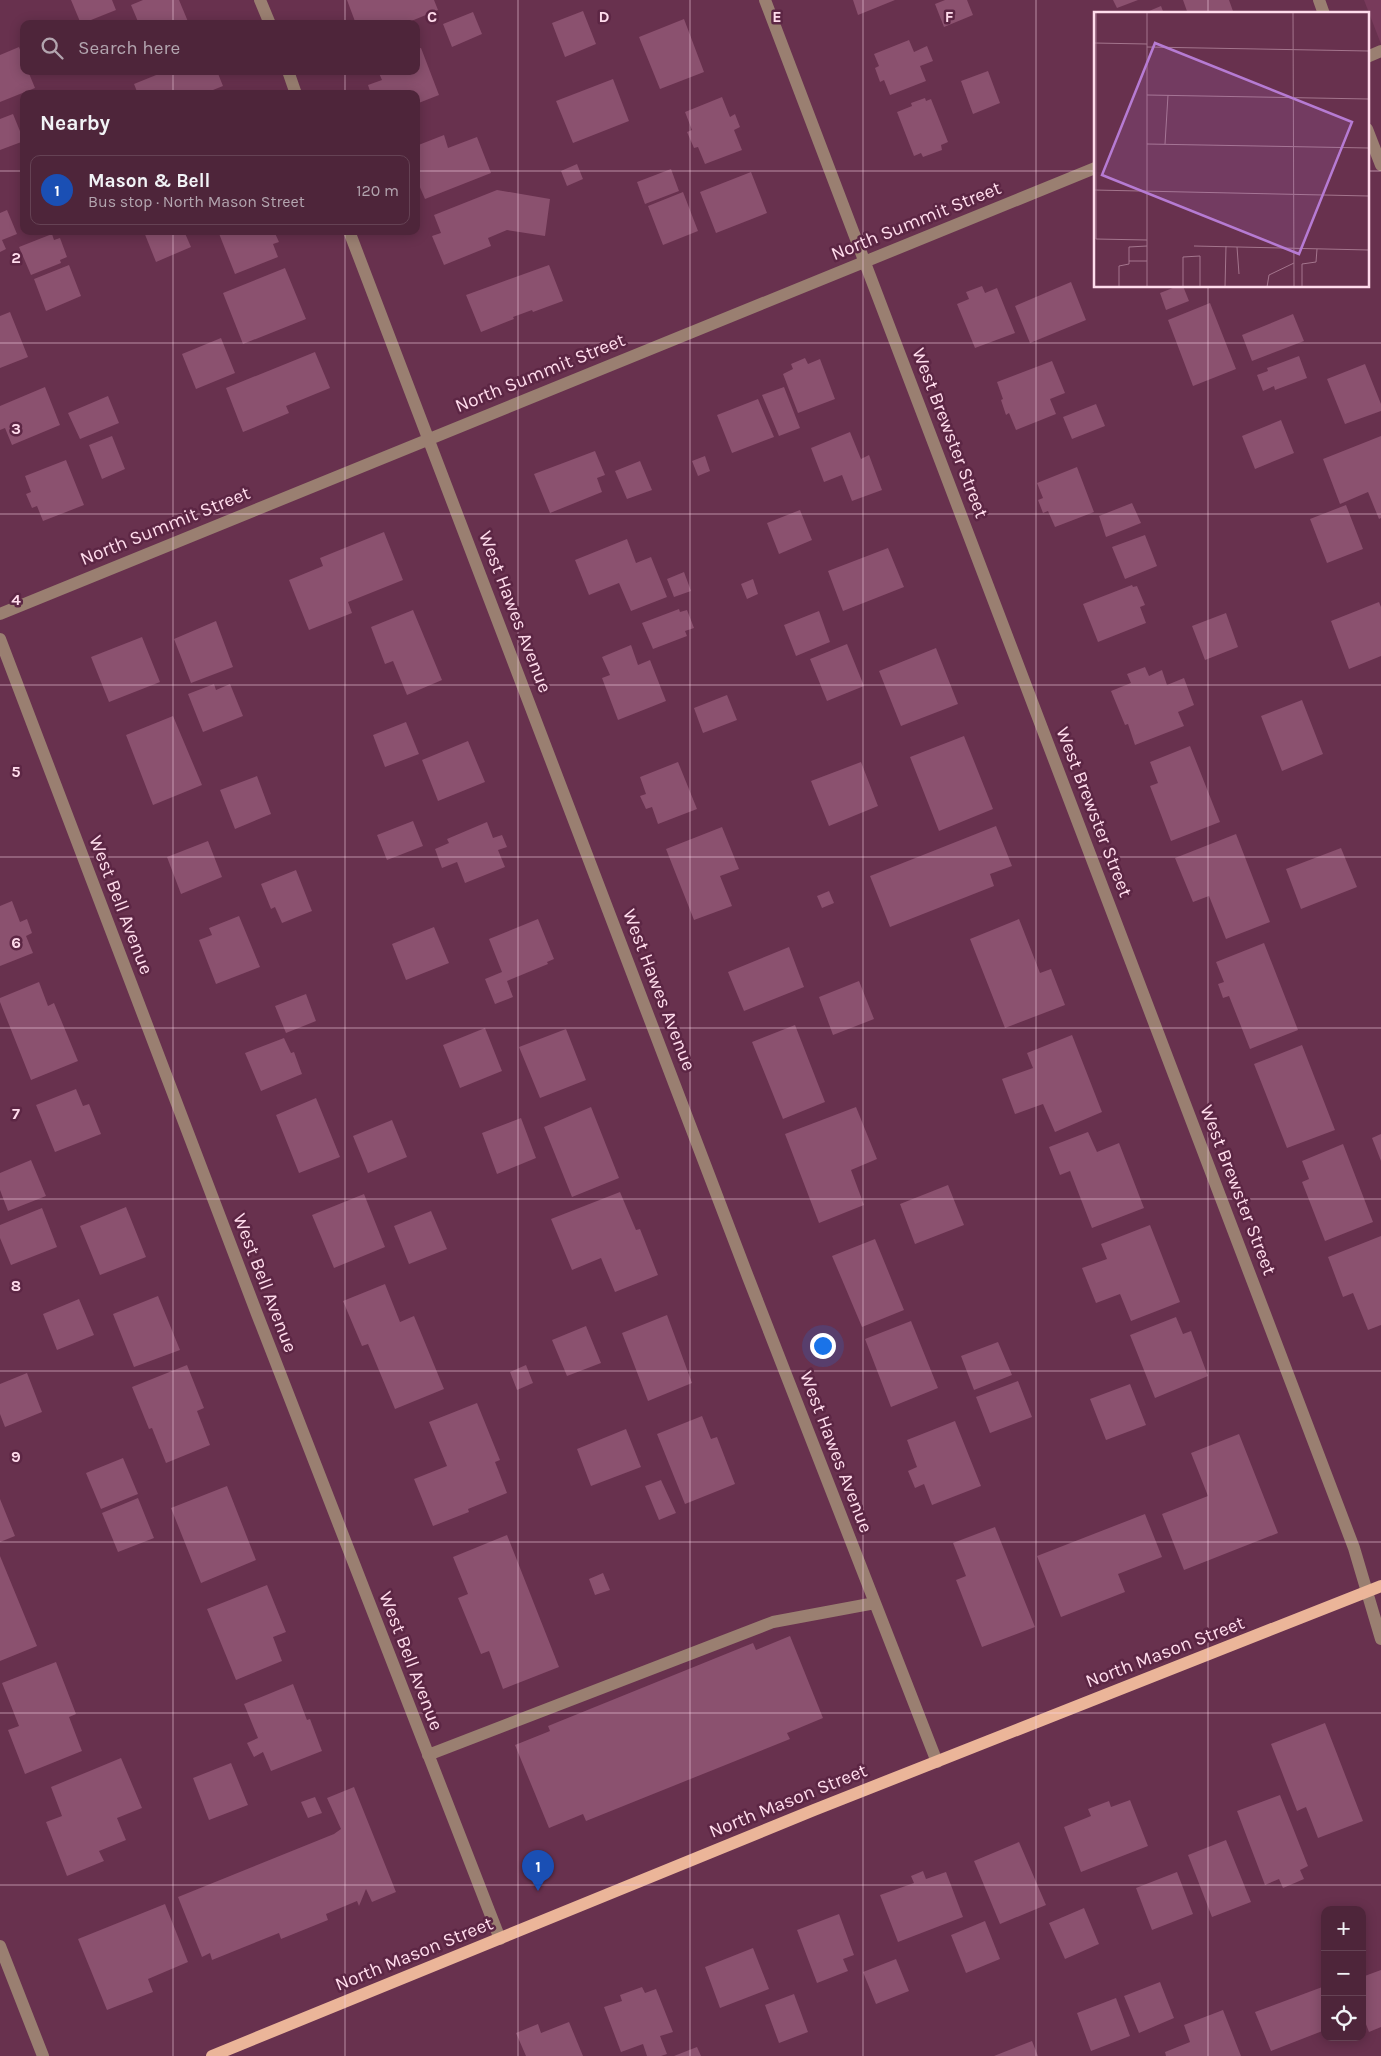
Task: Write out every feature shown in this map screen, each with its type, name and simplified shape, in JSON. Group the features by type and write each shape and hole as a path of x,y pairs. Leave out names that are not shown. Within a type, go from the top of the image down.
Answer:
{"main road":[{"name":"North Mason Street","path":"212,2056 804,1814 1381,1586"}],"street":[{"path":"260,0 268,20"},
{"name":"West Brewster Street","path":"765,0 866,261 1354,1548 1381,1639"},
{"path":"1319,0 1323,12"},
{"path":"1368,57 1381,51"},
{"path":"289,75 295,90"},
{"path":"1368,132 1381,165"},
{"name":"North Summit Street","path":"0,614 1094,168"},
{"name":"West Hawes Avenue","path":"351,235 748,1277 938,1762"},
{"name":"West Bell Avenue","path":"0,639 253,1305 500,1939"},
{"path":"428,1755 774,1622 875,1603"},
{"path":"0,1946 42,2056"}],"shaded area":[{"path":"1364,0 1381,0 1381,44"}],"building":[{"path":"71,0 112,0 116,10 91,20 79,20"},
{"path":"143,0 179,0 187,20 137,20 131,5"},
{"path":"347,0 434,0 438,10 414,20 354,20"},
{"path":"853,0 895,0 858,15"},
{"path":"945,0 967,0 973,15 944,27 935,4"},
{"path":"1113,0 1138,0 1117,8"},
{"path":"1183,0 1229,0 1233,12 1187,12"},
{"path":"1161,6 1163,12 1147,12"},
{"path":"583,11 596,44 565,57 552,23"},
{"path":"473,12 482,34 452,47 443,24"},
{"path":"684,19 704,72 660,89 639,37"},
{"path":"909,40 914,52 927,46 933,61 920,66 926,81 890,95 884,80 880,82 875,68 879,66 874,54"},
{"path":"19,47 20,75 30,75 35,88 20,90 20,94 0,102 0,55"},
{"path":"420,48 439,95 420,102 420,90 370,90 368,85 382,80 380,75 420,75"},
{"path":"988,71 1000,103 973,114 961,81"},
{"path":"156,75 219,75 223,86 213,90 136,90 134,84"},
{"path":"613,79 629,121 573,143 556,101"},
{"path":"722,97 730,117 735,114 740,127 734,130 742,150 705,164 698,147 694,148 687,132 692,130 685,112"},
{"path":"925,98 926,101 931,99 948,142 941,145 942,150 923,157 921,153 914,156 897,112 912,106 911,103"},
{"path":"13,114 20,131 20,142 0,150 0,119"},
{"path":"444,135 448,148 477,137 491,173 425,199 420,187 420,144"},
{"path":"577,164 583,179 567,186 561,171"},
{"path":"671,169 679,191 645,204 637,182"},
{"path":"751,172 767,213 716,233 700,192"},
{"path":"497,190 550,199 545,236 507,230 488,238 491,246 444,265 432,236 441,233 434,215"},
{"path":"683,192 698,231 663,245 648,206"},
{"path":"7,210 17,234 2,240 6,249 0,252 0,213"},
{"path":"52,235 54,240 60,238 67,257 60,260 61,263 31,275 19,247"},
{"path":"145,235 186,235 191,247 156,262"},
{"path":"220,235 276,235 279,242 273,244 278,257 235,274"},
{"path":"69,265 81,296 46,311 34,279"},
{"path":"549,265 563,301 513,317 514,319 481,332 466,295"},
{"path":"285,268 306,319 243,344 223,293"},
{"path":"1071,282 1086,320 1030,343 1015,306"},
{"path":"982,286 985,293 997,288 1015,333 975,348 957,304 969,299 966,292"},
{"path":"1173,288 1184,288 1189,301 1166,310 1160,293"},
{"path":"1210,303 1236,369 1193,386 1168,320"},
{"path":"10,312 28,357 0,368 0,316"},
{"path":"1293,314 1304,341 1252,361 1242,335"},
{"path":"221,338 235,373 196,389 182,354"},
{"path":"315,352 330,388 286,406 289,413 243,432 226,388"},
{"path":"1299,356 1307,378 1275,390 1274,386 1263,391 1257,375 1268,371 1267,368"},
{"path":"805,358 808,364 820,359 835,399 798,413 783,374 793,369 791,364"},
{"path":"1052,361 1065,393 1050,399 1056,414 1016,430 1009,413 1006,415 997,382"},
{"path":"1365,364 1381,404 1381,411 1345,424 1327,379"},
{"path":"45,387 60,425 12,445 5,428 0,430 0,406"},
{"path":"784,387 800,428 779,436 762,395"},
{"path":"108,396 119,423 80,439 68,413"},
{"path":"758,399 774,437 732,453 717,415"},
{"path":"1096,404 1105,426 1072,439 1063,417"},
{"path":"1281,420 1294,453 1255,469 1242,436"},
{"path":"850,432 861,459 869,455 882,490 852,501 842,475 824,482 811,448"},
{"path":"112,436 125,469 102,479 89,445"},
{"path":"1381,436 1381,518 1379,519 1368,492 1340,504 1323,459"},
{"path":"595,451 605,475 597,478 602,492 550,513 534,474"},
{"path":"705,456 710,471 698,476 692,461"},
{"path":"66,460 84,505 43,521 37,506 32,508 26,494 31,492 25,476"},
{"path":"640,461 652,490 627,499 615,471"},
{"path":"1077,467 1094,512 1055,527 1048,511 1043,513 1038,500 1043,498 1037,483"},
{"path":"1132,503 1141,523 1106,537 1099,516"},
{"path":"1346,505 1363,549 1327,563 1310,519"},
{"path":"800,510 812,540 779,554 767,523"},
{"path":"384,532 403,580 348,602 352,613 309,630 289,580 323,566 320,558"},
{"path":"1145,535 1157,566 1125,579 1112,547"},
{"path":"627,539 636,563 651,557 667,597 631,611 619,583 589,595 575,560"},
{"path":"888,548 904,587 843,611 828,571"},
{"path":"684,572 691,591 674,597 667,579"},
{"path":"753,579 758,594 747,599 741,584"},
{"path":"1132,585 1133,587 1137,586 1145,605 1140,607 1146,623 1098,642 1083,604"},
{"path":"1379,602 1381,607 1381,656 1349,669 1331,621"},
{"path":"679,609 680,612 687,610 694,628 685,631 687,636 653,649 642,623"},
{"path":"413,610 442,680 407,695 393,661 385,664 371,627"},
{"path":"819,611 830,642 796,656 784,625"},
{"path":"1226,613 1238,647 1205,660 1192,626"},
{"path":"216,621 233,667 191,683 174,639"},
{"path":"142,637 160,682 109,702 91,657"},
{"path":"847,644 864,686 827,701 810,659"},
{"path":"631,645 638,665 650,660 666,701 618,720 602,678 610,675 602,657"},
{"path":"936,648 958,704 901,726 879,671"},
{"path":"1145,667 1149,676 1162,670 1167,685 1184,678 1194,705 1178,712 1184,726 1135,745 1128,724 1125,725 1111,691 1131,683 1127,674"},
{"path":"214,684 216,690 230,684 243,716 203,732 188,694"},
{"path":"727,695 737,720 703,733 694,708"},
{"path":"1302,700 1323,754 1282,771 1261,716"},
{"path":"173,716 202,785 153,805 126,735"},
{"path":"406,722 419,754 385,767 373,735"},
{"path":"964,736 993,809 939,831 910,757"},
{"path":"468,741 485,782 438,801 422,760"},
{"path":"1190,746 1220,822 1171,841 1150,786 1158,783 1150,762"},
{"path":"678,762 697,809 658,824 652,807 646,809 640,796 646,794 640,777"},
{"path":"861,762 878,806 829,826 811,781"},
{"path":"257,776 271,814 235,829 220,790"},
{"path":"413,821 423,846 387,860 377,835"},
{"path":"487,822 493,838 502,835 507,847 498,850 505,867 465,883 457,862 442,868 435,849 449,843 447,839"},
{"path":"996,826 1012,866 990,874 994,886 890,927 870,876"},
{"path":"722,827 739,869 720,876 732,906 694,920 666,849"},
{"path":"1236,834 1270,922 1226,939 1209,896 1193,902 1175,858"},
{"path":"208,841 222,877 181,894 167,857"},
{"path":"1341,848 1357,887 1301,909 1286,869"},
{"path":"296,870 312,911 282,923 275,907 271,909 261,884"},
{"path":"829,891 834,903 822,908 817,896"},
{"path":"12,901 20,922 27,919 32,933 26,936 33,953 0,966 0,906"},
{"path":"239,916 260,967 216,984 199,940 212,935 209,928"},
{"path":"538,919 554,959 547,962 548,964 507,981 513,997 495,1004 485,979 502,972 489,939"},
{"path":"1019,919 1040,973 1051,969 1065,1005 1005,1028 970,939"},
{"path":"434,927 449,963 406,980 392,944"},
{"path":"1264,943 1298,1030 1250,1049 1229,996 1223,998 1218,984 1224,982 1216,962"},
{"path":"789,947 804,987 744,1011 728,972"},
{"path":"859,981 874,1019 833,1035 819,997"},
{"path":"39,982 48,1006 54,1003 78,1061 31,1080 0,998"},
{"path":"306,994 316,1021 286,1033 275,1006"},
{"path":"795,1025 825,1102 783,1119 752,1042"},
{"path":"485,1028 502,1071 460,1088 443,1045"},
{"path":"566,1029 586,1080 540,1098 519,1047"},
{"path":"1072,1035 1102,1112 1055,1132 1043,1104 1015,1114 1002,1079 1033,1068 1027,1053"},
{"path":"284,1038 291,1053 294,1052 302,1074 261,1091 245,1053"},
{"path":"1302,1045 1335,1130 1287,1148 1254,1064"},
{"path":"76,1089 83,1106 89,1104 101,1134 55,1152 36,1105"},
{"path":"316,1098 340,1157 299,1173 276,1115"},
{"path":"591,1107 619,1178 572,1197 544,1127"},
{"path":"856,1107 877,1159 851,1170 864,1205 819,1223 785,1134"},
{"path":"521,1118 536,1158 497,1174 482,1133"},
{"path":"392,1120 407,1157 368,1173 353,1136"},
{"path":"1088,1132 1097,1152 1119,1143 1144,1208 1092,1228 1070,1171 1060,1175 1049,1147"},
{"path":"1381,1134 1381,1161 1372,1138"},
{"path":"1343,1144 1373,1222 1325,1241 1302,1182 1309,1179 1302,1161"},
{"path":"31,1160 46,1196 8,1211 0,1190 0,1173"},
{"path":"948,1185 964,1225 915,1244 900,1204"},
{"path":"620,1192 636,1230 640,1229 658,1275 615,1292 601,1258 572,1270 551,1219"},
{"path":"364,1194 385,1247 334,1268 312,1215"},
{"path":"126,1207 146,1257 100,1275 80,1226"},
{"path":"42,1208 57,1247 11,1265 0,1238 0,1225"},
{"path":"431,1211 447,1249 409,1264 394,1226"},
{"path":"1150,1225 1180,1302 1131,1321 1120,1294 1096,1303 1082,1268 1107,1259 1101,1244"},
{"path":"1381,1236 1381,1325 1368,1330 1353,1293 1343,1297 1328,1257"},
{"path":"875,1239 904,1310 862,1327 832,1256"},
{"path":"385,1284 400,1322 414,1316 444,1389 395,1409 368,1344 362,1346 343,1301"},
{"path":"158,1296 180,1350 134,1367 113,1314"},
{"path":"79,1299 94,1335 57,1350 43,1314"},
{"path":"667,1315 692,1383 648,1401 622,1333"},
{"path":"1176,1317 1183,1334 1191,1331 1208,1376 1155,1398 1130,1335"},
{"path":"911,1321 938,1388 891,1407 865,1339"},
{"path":"586,1326 601,1363 567,1376 552,1340"},
{"path":"998,1342 1012,1375 974,1390 961,1356"},
{"path":"187,1365 204,1408 197,1411 210,1445 166,1463 152,1428 149,1429 132,1387"},
{"path":"526,1365 533,1383 517,1390 510,1372"},
{"path":"27,1373 42,1412 5,1427 0,1414 0,1384"},
{"path":"1018,1381 1032,1417 990,1433 976,1397"},
{"path":"1130,1384 1146,1425 1106,1440 1090,1399"},
{"path":"477,1403 500,1460 495,1462 507,1493 468,1509 469,1512 433,1526 414,1479 447,1466 429,1422"},
{"path":"702,1416 711,1439 717,1437 735,1484 685,1504 657,1434"},
{"path":"955,1421 981,1486 932,1505 924,1484 915,1488 908,1471 917,1467 907,1440"},
{"path":"626,1429 641,1467 591,1486 577,1449"},
{"path":"1239,1434 1278,1533 1184,1570 1162,1514 1208,1496 1191,1453"},
{"path":"123,1458 138,1494 101,1509 86,1473"},
{"path":"661,1480 676,1513 659,1520 645,1486"},
{"path":"227,1486 256,1560 201,1583 171,1508"},
{"path":"138,1498 154,1538 118,1552 102,1513"},
{"path":"0,1499 15,1536 0,1542"},
{"path":"1145,1514 1162,1557 1118,1574 1125,1592 1061,1617 1037,1556"},
{"path":"995,1527 1035,1627 982,1647 956,1580 966,1576 953,1543"},
{"path":"507,1535 559,1667 503,1689 489,1651 481,1654 458,1598 468,1594 453,1557"},
{"path":"0,1556 37,1646 0,1661"},
{"path":"603,1573 610,1590 595,1595 589,1579"},
{"path":"267,1585 286,1632 273,1637 282,1661 236,1680 207,1609"},
{"path":"790,1636 823,1718 787,1733 790,1739 586,1821 583,1814 549,1828 515,1745 550,1731 548,1726 753,1643 756,1650"},
{"path":"56,1662 76,1714 69,1717 82,1751 25,1774 8,1730 19,1726 2,1683"},
{"path":"293,1684 307,1720 310,1719 322,1751 271,1771 263,1752 254,1757 247,1743 258,1738 244,1704"},
{"path":"1325,1723 1363,1821 1318,1838 1306,1807 1297,1811 1271,1744"},
{"path":"121,1758 142,1808 117,1818 126,1840 99,1851 104,1861 67,1876 46,1822 62,1816 51,1787"},
{"path":"231,1763 248,1805 209,1820 193,1778"},
{"path":"354,1787 396,1892 372,1902 366,1889 359,1906 357,1901 326,1914 328,1920 281,1939 279,1933 212,1960 210,1953 202,1957 178,1897 334,1834 341,1829 327,1798"},
{"path":"1280,1795 1308,1866 1300,1870 1304,1879 1283,1888 1279,1879 1265,1885 1237,1811"},
{"path":"315,1797 322,1813 308,1818 301,1802"},
{"path":"1130,1800 1148,1846 1081,1872 1064,1827 1091,1816 1088,1809 1109,1801 1111,1807"},
{"path":"1226,1840 1251,1902 1212,1917 1188,1855"},
{"path":"1019,1842 1046,1905 1000,1924 974,1861"},
{"path":"923,1871 926,1879 946,1872 963,1917 898,1942 880,1895 914,1883 911,1876"},
{"path":"1177,1872 1193,1914 1152,1930 1136,1888"},
{"path":"165,1904 188,1962 148,1979 153,1992 107,2010 78,1939"},
{"path":"1084,1908 1099,1944 1065,1959 1049,1923"},
{"path":"839,1914 854,1955 843,1959 848,1971 817,1983 797,1930"},
{"path":"985,1921 1000,1959 966,1973 951,1935"},
{"path":"753,1948 769,1989 720,2008 705,1967"},
{"path":"896,1959 909,1991 876,2004 863,1972"},
{"path":"1381,1970 1381,2027 1369,2032 1366,2024 1366,1976"},
{"path":"1160,1982 1174,2018 1139,2033 1124,1996"},
{"path":"642,1987 645,1993 656,1989 673,2032 660,2036 667,2054 661,2056 647,2056 643,2044 621,2052 604,2007 622,2001 620,1995"},
{"path":"1321,1987 1321,2032 1271,2051 1255,2012"},
{"path":"794,1994 808,2032 779,2043 765,2005"},
{"path":"1116,1998 1130,2036 1091,2051 1077,2013"},
{"path":"1223,2010 1241,2056 1166,2056 1165,2052 1190,2042 1184,2025"},
{"path":"569,2022 583,2056 526,2056 516,2033 538,2024 541,2033"},
{"path":"1032,2041 1038,2056 994,2056"},
{"path":"697,2047 701,2056 674,2056"}],"place":[{"name":"Mason & Bell","path":"538,1891"}]}
